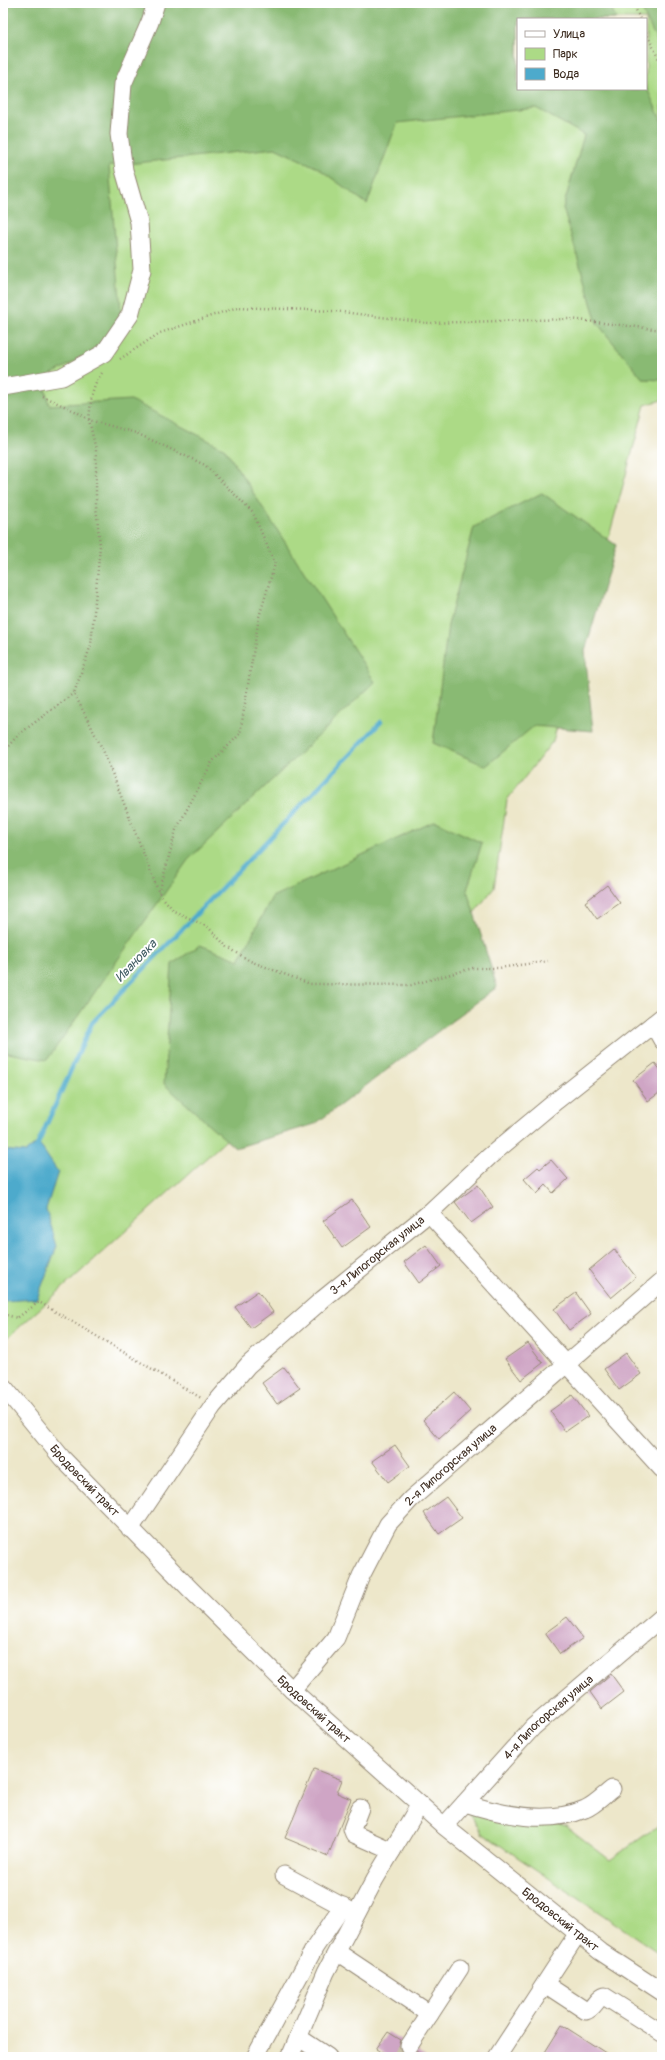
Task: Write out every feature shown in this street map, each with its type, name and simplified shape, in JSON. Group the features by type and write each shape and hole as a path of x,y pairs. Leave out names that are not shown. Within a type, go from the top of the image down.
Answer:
{"street":[{"path":"3,387 61,377 104,353 130,314 142,270 139,222 124,170 120,134 123,84 150,22 156,3"},
{"path":"658,1021 662,1040"},
{"name":"3-я Липогорская улица","path":"130,1529 213,1406 248,1365 323,1299 429,1213 508,1141 658,1021"},
{"path":"429,1213 662,1469"},
{"name":"2-я Липогорская улица","path":"292,1690 336,1638 362,1576 388,1524 411,1499 568,1365 662,1281"},
{"name":"Бродовский тракт","path":"3,1386 62,1458 130,1529 292,1690 419,1806 601,1952 662,1992"},
{"name":"4-я Липогорская улица","path":"444,1826 533,1727 662,1617"},
{"path":"465,1802 494,1812 546,1817 568,1815 587,1808 612,1789"},
{"path":"255,2057 315,1947 350,1910 392,1851 419,1806"},
{"path":"360,1808 352,1829 354,1834 392,1851"},
{"path":"284,1875 350,1910"},
{"path":"290,2057 326,1972 337,1952 350,1910"},
{"path":"497,2057 578,1933"},
{"path":"337,1952 430,2014"},
{"path":"408,2046 460,1968"},
{"path":"545,1984 586,2011 590,2009 600,1997 604,1996 662,2033"},
{"path":"298,2038 328,2057"}],"path":[{"path":"633,3 640,18"},
{"path":"647,34 662,66"},
{"path":"117,361 160,333 238,307 334,311 429,323 570,318 662,330"},
{"path":"3,752 18,735 74,693 91,645 100,546 96,506 96,450 89,420 91,395 95,383 104,369 98,373"},
{"path":"38,394 77,412 89,420 136,433 205,466 252,513 275,564 259,617 240,734 212,762 176,830 159,893"},
{"path":"74,693 102,750 159,893 174,911 208,927 226,946 250,961 310,984 411,985 473,968 499,968 548,961"},
{"path":"3,1314 18,1318 39,1302 213,1406"}],"green space":[{"path":"3,3 662,3 662,400 645,405 553,741 507,800 494,888 466,923 3,1342"},
{"path":"3,3 609,3 616,18 517,18 517,90 647,90 647,88 662,122 662,380 643,379 597,323 563,208 584,135 536,108 397,123 367,204 318,168 275,148 109,166 123,335 43,379 49,405 131,400 225,449 375,682 188,860 47,1060 3,1052"},
{"path":"639,3 662,3 662,52 647,18"},
{"path":"542,493 616,545 585,651 593,731 534,726 486,766 433,743 448,625 474,527"},
{"path":"435,821 482,843 467,890 497,987 315,1124 235,1148 164,1084 172,964 200,945 239,960 272,897"},
{"path":"466,1809 510,1809 566,1826 610,1860 662,1823 662,1955 482,1833"}],"water":[{"path":"38,1142 58,1172 46,1209 57,1246 37,1299 3,1301 3,1150 26,1152"}],"building":[{"path":"607,885 620,903 597,919 585,902"},
{"path":"655,1063 662,1072 662,1091 648,1101 633,1080"},
{"path":"551,1160 568,1179 553,1193 546,1185 537,1194 524,1179 538,1167 540,1169"},
{"path":"478,1185 493,1207 471,1223 455,1202"},
{"path":"352,1200 371,1227 342,1248 323,1221"},
{"path":"426,1245 441,1266 419,1283 404,1262"},
{"path":"614,1249 636,1277 611,1298 589,1270"},
{"path":"258,1291 273,1312 251,1328 235,1307"},
{"path":"576,1293 591,1314 569,1330 554,1309"},
{"path":"528,1343 543,1363 521,1380 505,1359"},
{"path":"626,1353 641,1374 619,1390 604,1369"},
{"path":"284,1367 300,1388 277,1404 262,1383"},
{"path":"454,1392 470,1411 439,1439 423,1420"},
{"path":"572,1395 588,1416 565,1432 550,1411"},
{"path":"395,1445 410,1466 388,1482 372,1461"},
{"path":"446,1497 462,1518 439,1534 424,1513"},
{"path":"567,1617 583,1638 560,1654 545,1633"},
{"path":"611,1674 624,1692 602,1709 590,1692"},
{"path":"314,1769 342,1780 337,1793 351,1799 328,1856 285,1838"},
{"path":"562,2025 612,2057 542,2057"},
{"path":"388,2032 401,2040 399,2046 403,2054 409,2056 417,2051 426,2057 389,2057 376,2049"}],"waterway":[{"name":"Ивановка","path":"36,1148 92,1023 381,722"}],"tunnel":[{"path":"401,2057 409,2046"}]}
